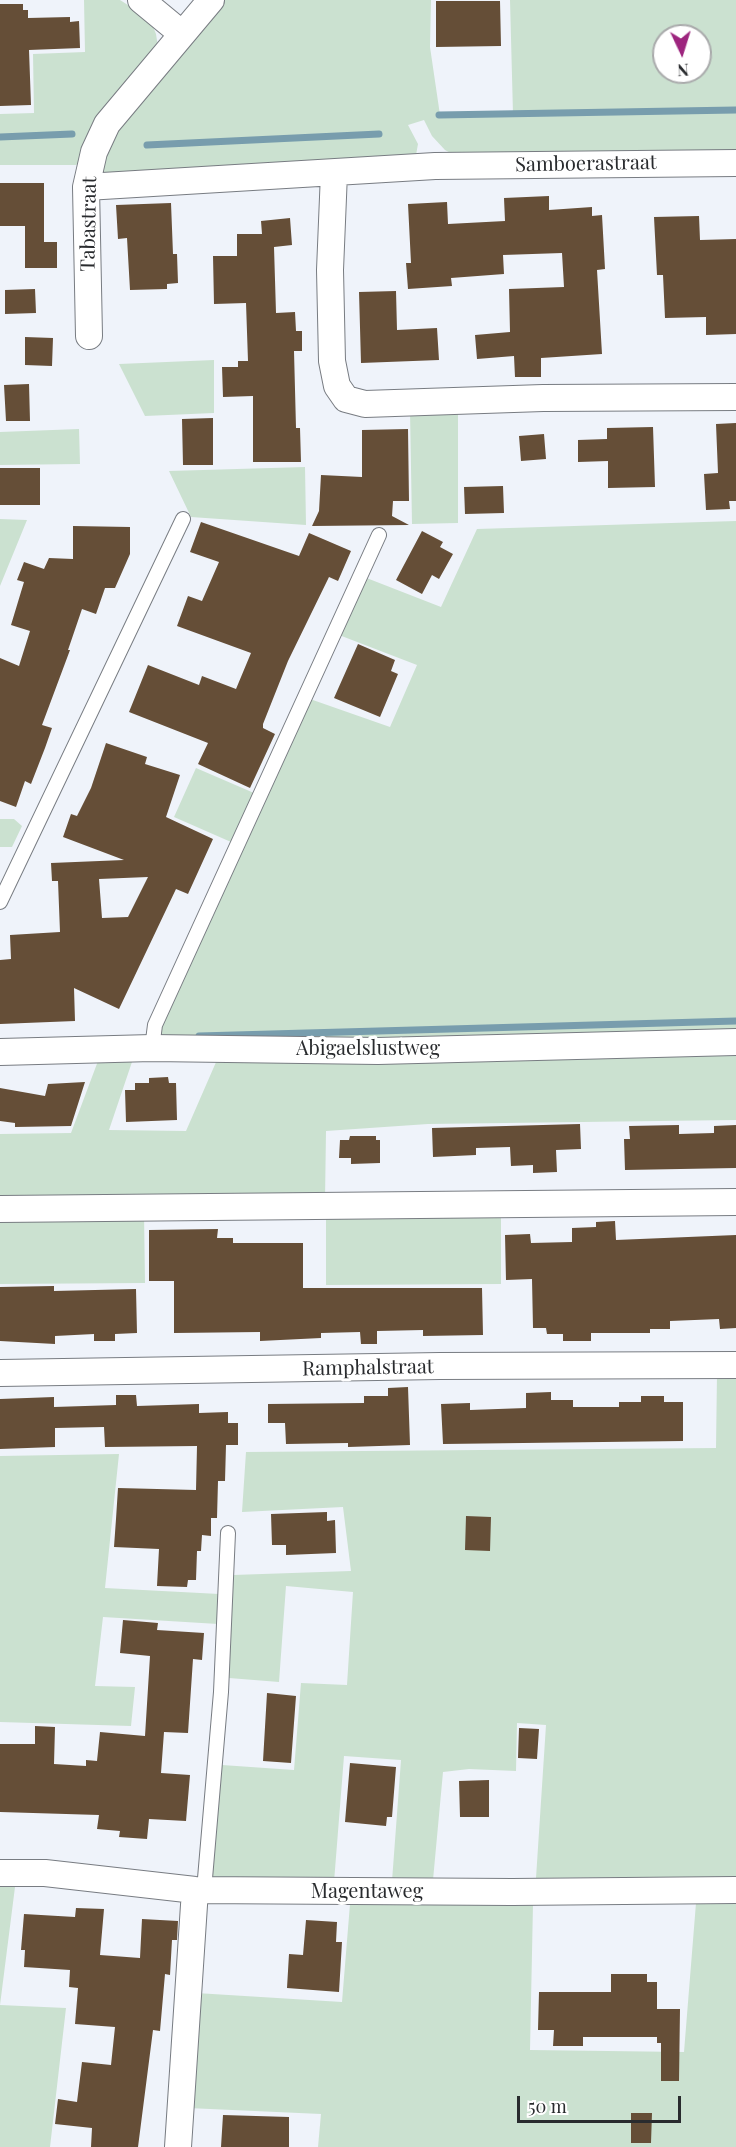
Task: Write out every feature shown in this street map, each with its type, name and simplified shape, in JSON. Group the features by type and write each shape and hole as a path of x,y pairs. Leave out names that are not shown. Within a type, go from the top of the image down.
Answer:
{"street":[{"path":"141,0 181,33"},
{"name":"Tabastraat","path":"89,336 86,187 89,168 106,124 211,0"},
{"name":"Samboerastraat","path":"86,187 435,166 736,163"},
{"path":"334,173 330,270 332,361 337,386 346,399 365,404 543,398 736,397"},
{"name":"Abigaelslustweg","path":"0,1052 152,1048 378,1051 736,1042"},
{"path":"0,1209 736,1202"},
{"name":"Ramphalstraat","path":"0,1373 452,1366 736,1365"},
{"name":"Magentaweg","path":"0,1873 45,1873 199,1890 523,1892 736,1890"},
{"path":"178,2147 199,1890"}],"lane":[{"path":"0,902 183,519"},
{"path":"152,1048 155,1025 379,535"},
{"path":"199,1890 221,1692 228,1533"}],"green space":[{"path":"84,0 120,0 150,19 158,47 82,160 76,165 0,165 0,114 34,113 33,54 85,52"},
{"path":"224,0 431,0 430,47 440,115 513,114 510,0 736,0 736,155 458,157 445,150 432,136 424,120 408,125 418,144 416,155 98,178 116,125"},
{"path":"214,360 214,413 145,416 119,364"},
{"path":"458,410 458,523 412,524 410,411"},
{"path":"79,429 80,464 0,465 0,432"},
{"path":"305,467 306,525 191,517 169,471"},
{"path":"0,519 27,520 0,586"},
{"path":"736,521 736,1036 159,1042 159,1029 310,699 390,727 417,665 339,635 364,577 441,607 477,529"},
{"path":"196,768 254,793 231,842 174,817"},
{"path":"0,819 14,819 22,826 12,847 0,847"},
{"path":"736,1048 736,1120 428,1124 326,1131 325,1200 0,1202 0,1134 71,1133 98,1061 133,1059 109,1130 186,1131 220,1053"},
{"path":"144,1213 145,1283 0,1284 0,1214"},
{"path":"501,1213 501,1284 326,1285 326,1215"},
{"path":"717,1374 736,1374 736,1877 536,1878 546,1725 517,1723 516,1771 469,1769 443,1772 433,1880 392,1881 401,1760 344,1756 334,1882 210,1883 222,1765 294,1770 301,1683 347,1685 353,1592 286,1586 279,1682 229,1678 233,1575 351,1571 343,1507 242,1512 246,1452 716,1448"},
{"path":"119,1454 105,1588 219,1594 218,1624 103,1617 95,1686 135,1687 131,1726 0,1722 0,1456"},
{"path":"0,1886 15,1887 0,2005"},
{"path":"736,1902 736,2147 318,2147 321,2114 188,2108 196,1993 342,2002 350,1904 533,1904 530,2050 684,2052 696,1903"},
{"path":"0,2005 66,2008 50,2147 0,2147"}],"building":[{"path":"436,1 500,1 501,46 436,47"},
{"path":"0,4 23,4 23,10 28,10 28,18 70,17 70,22 79,21 80,48 29,50 31,105 0,106"},
{"path":"0,183 44,183 44,242 57,242 57,268 25,268 25,226 0,226"},
{"path":"549,196 549,210 592,207 592,216 602,215 605,269 597,270 602,354 541,358 541,377 515,377 514,356 477,359 475,335 510,332 509,289 564,287 562,253 503,255 504,274 451,278 452,286 408,289 406,263 411,263 408,204 447,202 448,224 505,221 504,198"},
{"path":"171,203 173,254 177,254 178,283 167,284 167,289 130,290 127,238 118,239 116,205"},
{"path":"699,216 700,240 736,239 736,334 706,335 706,317 665,318 663,275 657,275 654,217"},
{"path":"290,218 292,245 274,247 276,313 295,312 296,331 302,331 302,351 294,351 296,428 300,428 301,462 253,462 253,396 223,397 222,367 238,367 238,361 248,361 246,303 214,304 213,256 237,256 237,234 262,234 261,221"},
{"path":"35,289 36,313 5,314 5,290"},
{"path":"396,291 397,330 437,328 439,360 361,363 359,292"},
{"path":"25,337 53,338 52,366 25,365"},
{"path":"29,384 30,421 6,421 4,385"},
{"path":"213,418 213,465 183,465 182,419"},
{"path":"736,423 736,501 729,501 730,509 706,510 704,474 718,473 716,424"},
{"path":"653,427 655,487 608,488 608,461 578,462 578,440 607,439 607,428"},
{"path":"408,429 409,501 393,501 392,516 409,525 312,526 319,511 321,475 362,477 362,430"},
{"path":"544,434 546,459 521,461 519,436"},
{"path":"0,468 40,468 40,505 0,505"},
{"path":"503,486 504,513 465,514 464,487"},
{"path":"201,522 299,556 309,533 351,551 338,581 329,577 288,661 263,724 263,728 275,734 250,788 198,764 208,743 129,712 148,665 199,685 202,676 236,689 251,653 177,626 188,596 202,601 219,562 190,552"},
{"path":"73,526 130,527 130,554 115,588 105,588 96,614 82,609 68,650 70,650 42,725 52,728 31,784 25,781 16,807 0,801 0,658 19,666 30,631 11,625 24,582 17,580 24,562 44,569 49,558 73,559"},
{"path":"422,531 443,542 440,547 453,554 439,579 432,575 422,594 396,580"},
{"path":"358,644 395,660 391,671 398,674 380,717 334,698"},
{"path":"106,743 147,757 145,764 180,775 166,817 213,839 188,894 176,889 119,1009 74,988 75,1021 0,1024 0,960 11,959 10,935 60,932 58,881 52,881 51,863 124,860 63,837 71,814 77,816 91,788","holes":["148,877 128,917 102,918 99,879"]},
{"path":"168,1077 169,1083 176,1083 177,1120 126,1122 125,1090 135,1090 135,1083 149,1083 149,1078"},
{"path":"85,1082 71,1126 15,1127 15,1123 0,1121 0,1088 45,1096 48,1084"},
{"path":"580,1124 581,1149 556,1150 557,1172 533,1173 533,1165 511,1166 510,1147 476,1148 476,1155 433,1157 432,1128"},
{"path":"679,1125 679,1134 714,1133 714,1126 736,1125 736,1168 625,1170 624,1139 630,1139 629,1126"},
{"path":"350,1136 376,1136 376,1140 380,1140 380,1163 351,1164 351,1158 339,1158 340,1140 349,1140"},
{"path":"615,1221 616,1240 736,1235 736,1328 720,1329 719,1319 670,1321 670,1329 650,1329 650,1333 591,1333 591,1341 563,1341 563,1334 547,1334 546,1328 533,1328 532,1279 506,1280 505,1235 530,1234 531,1243 572,1242 572,1228 596,1227 596,1222"},
{"path":"218,1229 217,1238 233,1238 233,1243 303,1243 303,1288 482,1288 483,1335 423,1336 423,1330 377,1331 377,1344 361,1344 360,1332 321,1333 321,1338 260,1341 260,1332 174,1333 174,1281 149,1281 149,1230"},
{"path":"54,1286 54,1291 136,1289 137,1333 115,1334 115,1341 94,1341 94,1334 55,1336 55,1344 0,1341 0,1287"},
{"path":"408,1387 410,1445 348,1447 348,1443 286,1444 285,1423 268,1423 268,1404 364,1403 364,1396 388,1396 388,1388"},
{"path":"551,1392 551,1400 573,1400 573,1407 619,1407 619,1402 641,1402 641,1396 664,1396 664,1402 683,1402 683,1441 443,1444 441,1404 470,1403 470,1410 526,1408 526,1393"},
{"path":"116,1395 136,1395 137,1406 199,1404 199,1413 228,1412 228,1423 238,1423 238,1445 226,1445 225,1481 218,1481 217,1518 211,1518 211,1536 202,1535 201,1551 197,1551 196,1580 188,1580 187,1587 157,1586 159,1549 114,1547 118,1488 196,1490 197,1446 105,1447 104,1427 55,1428 55,1447 0,1449 0,1399 54,1397 54,1407 116,1405"},
{"path":"327,1512 327,1521 335,1520 336,1553 286,1555 286,1545 272,1545 271,1514"},
{"path":"466,1516 491,1517 490,1551 465,1550"},
{"path":"123,1620 158,1623 157,1630 204,1633 202,1660 193,1659 188,1733 164,1732 161,1773 190,1775 186,1821 149,1819 147,1839 119,1837 120,1831 97,1829 99,1815 0,1812 0,1744 35,1744 35,1726 55,1727 54,1764 86,1766 86,1760 97,1761 100,1732 145,1736 150,1656 120,1653"},
{"path":"267,1693 296,1696 291,1763 263,1761"},
{"path":"519,1728 539,1729 537,1759 518,1758"},
{"path":"350,1763 396,1767 392,1817 387,1817 386,1826 345,1822"},
{"path":"489,1780 489,1817 460,1817 459,1781"},
{"path":"76,1908 104,1909 100,1955 140,1958 142,1919 178,1921 177,1940 172,1940 170,1975 165,1974 160,2031 153,2030 138,2147 91,2147 92,2128 55,2124 58,2099 77,2102 82,2062 111,2065 115,2027 75,2024 78,1988 69,1987 70,1970 24,1967 25,1950 21,1950 24,1914 75,1917"},
{"path":"306,1920 337,1922 336,1942 342,1942 339,1992 287,1988 289,1954 303,1955"},
{"path":"611,1974 647,1974 647,1982 657,1982 657,2009 680,2009 679,2081 661,2081 661,2043 657,2043 657,2037 583,2037 583,2046 553,2046 554,2030 538,2030 539,1992 611,1992"},
{"path":"631,2113 652,2113 651,2143 631,2143"},
{"path":"223,2115 289,2117 289,2147 221,2147"}],"waterway":[{"path":"439,115 736,110"},
{"path":"0,137 72,134"},
{"path":"147,145 379,134"},
{"path":"199,1036 736,1021"}]}
